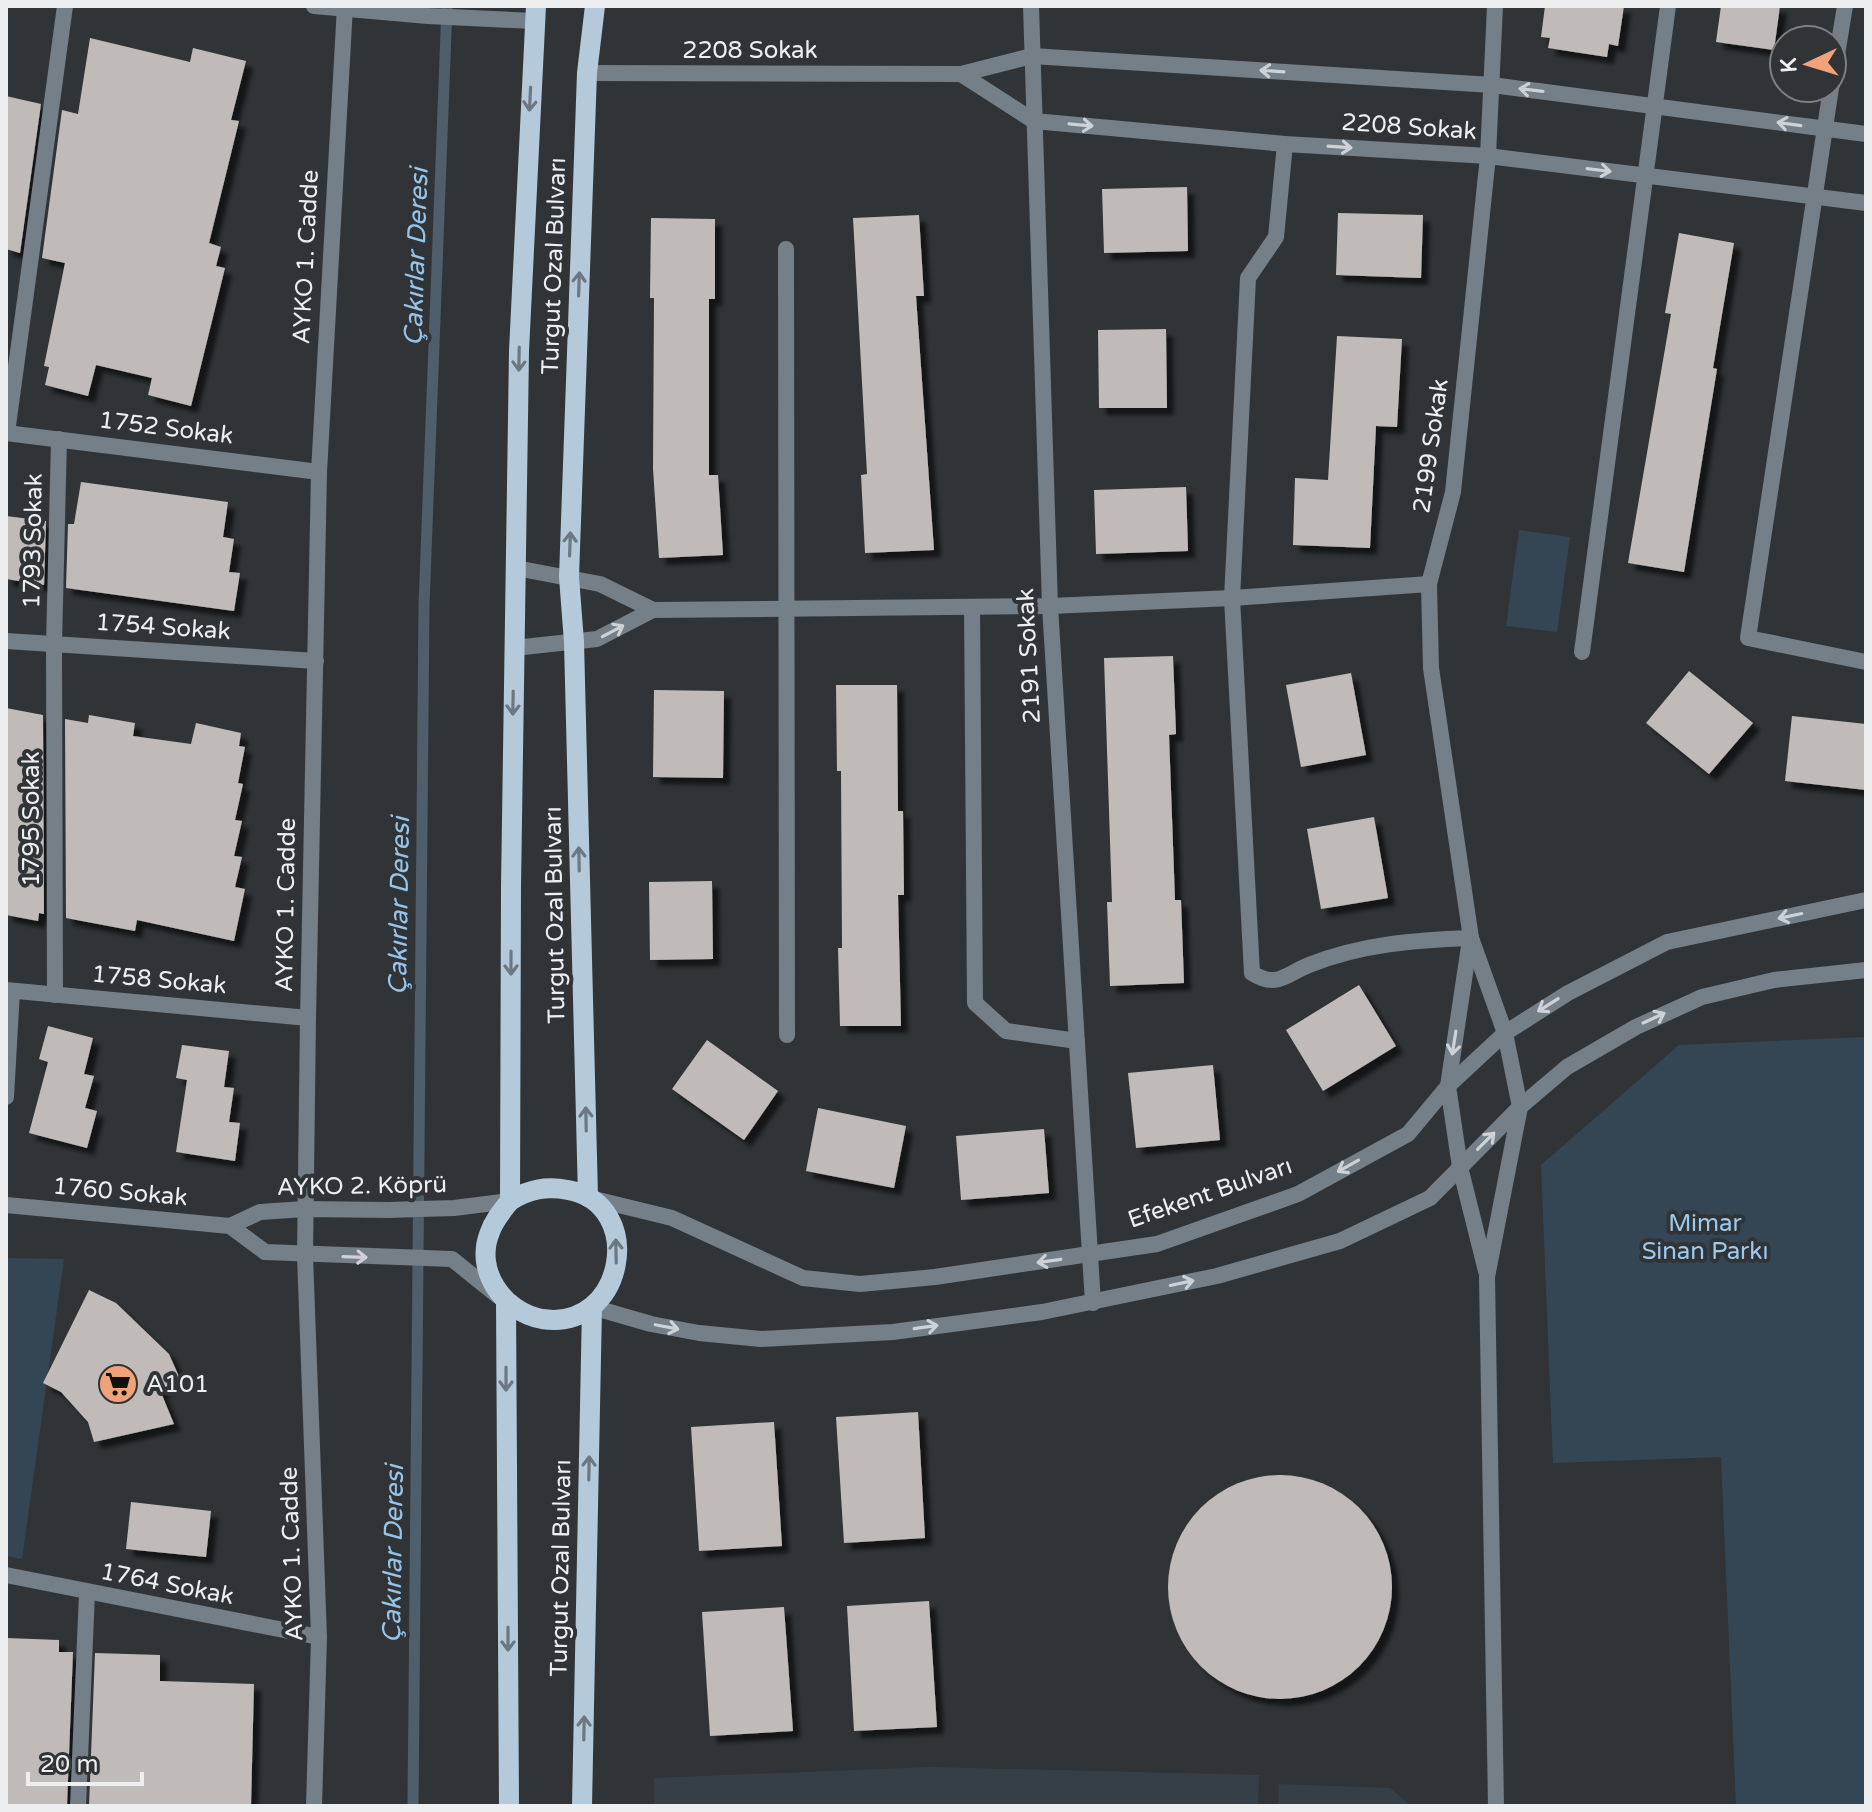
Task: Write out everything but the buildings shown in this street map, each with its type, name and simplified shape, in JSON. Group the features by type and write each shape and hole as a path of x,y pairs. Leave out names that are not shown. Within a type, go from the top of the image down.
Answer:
{"main road":[{"name":"Turgut Ozal Bulvarı","path":"588,1197 574,642 569,577 587,73 595,6"},
{"name":"Turgut Ozal Bulvarı","path":"510,1201 519,351 535,14"},
{"name":"Efekent Bulvarı","path":"510,1201 531,1190 553,1187 588,1197"},
{"path":"510,1201 488,1234 485,1254 489,1274 497,1292 506,1301 531,1317 552,1320 573,1317 592,1307 606,1292 615,1275 618,1255 616,1235 607,1217 588,1197"},
{"path":"506,1301 509,1806"},
{"name":"Turgut Ozal Bulvarı","path":"582,1806 592,1307"}],"street":[{"path":"7,433 65,6"},
{"path":"314,6 476,19 535,14"},
{"name":"2191 Sokak","path":"1031,6 1050,606 1093,1303"},
{"name":"2199 Sokak","path":"1471,938 1431,668 1429,584 1453,492 1488,156 1495,6"},
{"path":"1582,652 1668,6"},
{"name":"AYKO 1. Cadde","path":"314,1806 319,1637 305,1255 308,1018 319,472 345,8"},
{"name":"2208 Sokak","path":"587,73 961,74 1032,56 1492,85 1866,134"},
{"name":"2208 Sokak","path":"961,74 1034,121 1285,144 1488,156 1866,203"},
{"path":"1829,104 1748,638 1866,662"},
{"path":"1285,144 1276,237 1248,278 1232,598 1252,973 1263,980 1283,980 1307,965 1351,951 1409,941 1471,938"},
{"path":"786,249 787,1035"},
{"name":"1752 Sokak","path":"7,433 319,472"},
{"name":"1793 Sokak","path":"54,644 59,439"},
{"path":"516,568 600,584 653,610"},
{"path":"514,648 597,639 653,610 1050,606 1232,598 1429,584"},
{"path":"972,607 975,1003 1006,1031 1077,1041"},
{"name":"1754 Sokak","path":"6,641 316,661"},
{"name":"1795 Sokak","path":"54,644 55,995"},
{"name":"Efekent Bulvarı","path":"588,1197 672,1218 803,1278 860,1284 935,1277 1157,1244 1298,1194 1408,1134 1448,1086 1505,1033 1568,993 1667,942 1866,900"},
{"path":"1471,938 1505,1033 1520,1107 1487,1277 1496,1806"},
{"path":"1471,938 1448,1086 1460,1167 1487,1277"},
{"path":"592,1307 651,1324 699,1333 761,1339 893,1332 1093,1303 1217,1276 1340,1241 1430,1198 1520,1107 1567,1067 1636,1027 1702,997 1774,980 1866,970"},
{"path":"6,1097 9,990"},
{"name":"1758 Sokak","path":"9,990 308,1018"},
{"name":"AYKO 2. Köprü","path":"230,1226 260,1212 454,1208 510,1201"},
{"name":"1760 Sokak","path":"6,1205 230,1226"},
{"path":"230,1226 265,1252 452,1259 506,1301"},
{"name":"1764 Sokak","path":"6,1575 319,1637"},
{"path":"78,1806 87,1593"}],"shaded area":[{"path":"930,1767 1259,1775 1258,1806 654,1806 654,1778"},
{"path":"1279,1784 1390,1788 1411,1806 1278,1806"}],"green space":[{"path":"1519,530 1570,537 1557,632 1506,626"},
{"name":"Mimar Sinan Parkı","path":"1866,1037 1866,1806 1736,1806 1721,1457 1553,1463 1541,1165 1679,1045"},
{"path":"6,1258 64,1259 22,1559 6,1556"}],"waterway":[{"name":"Çakırlar Deresi","path":"413,1806 424,605 447,6"}],"place":[{"name":"A101","path":"118,1384"}]}
